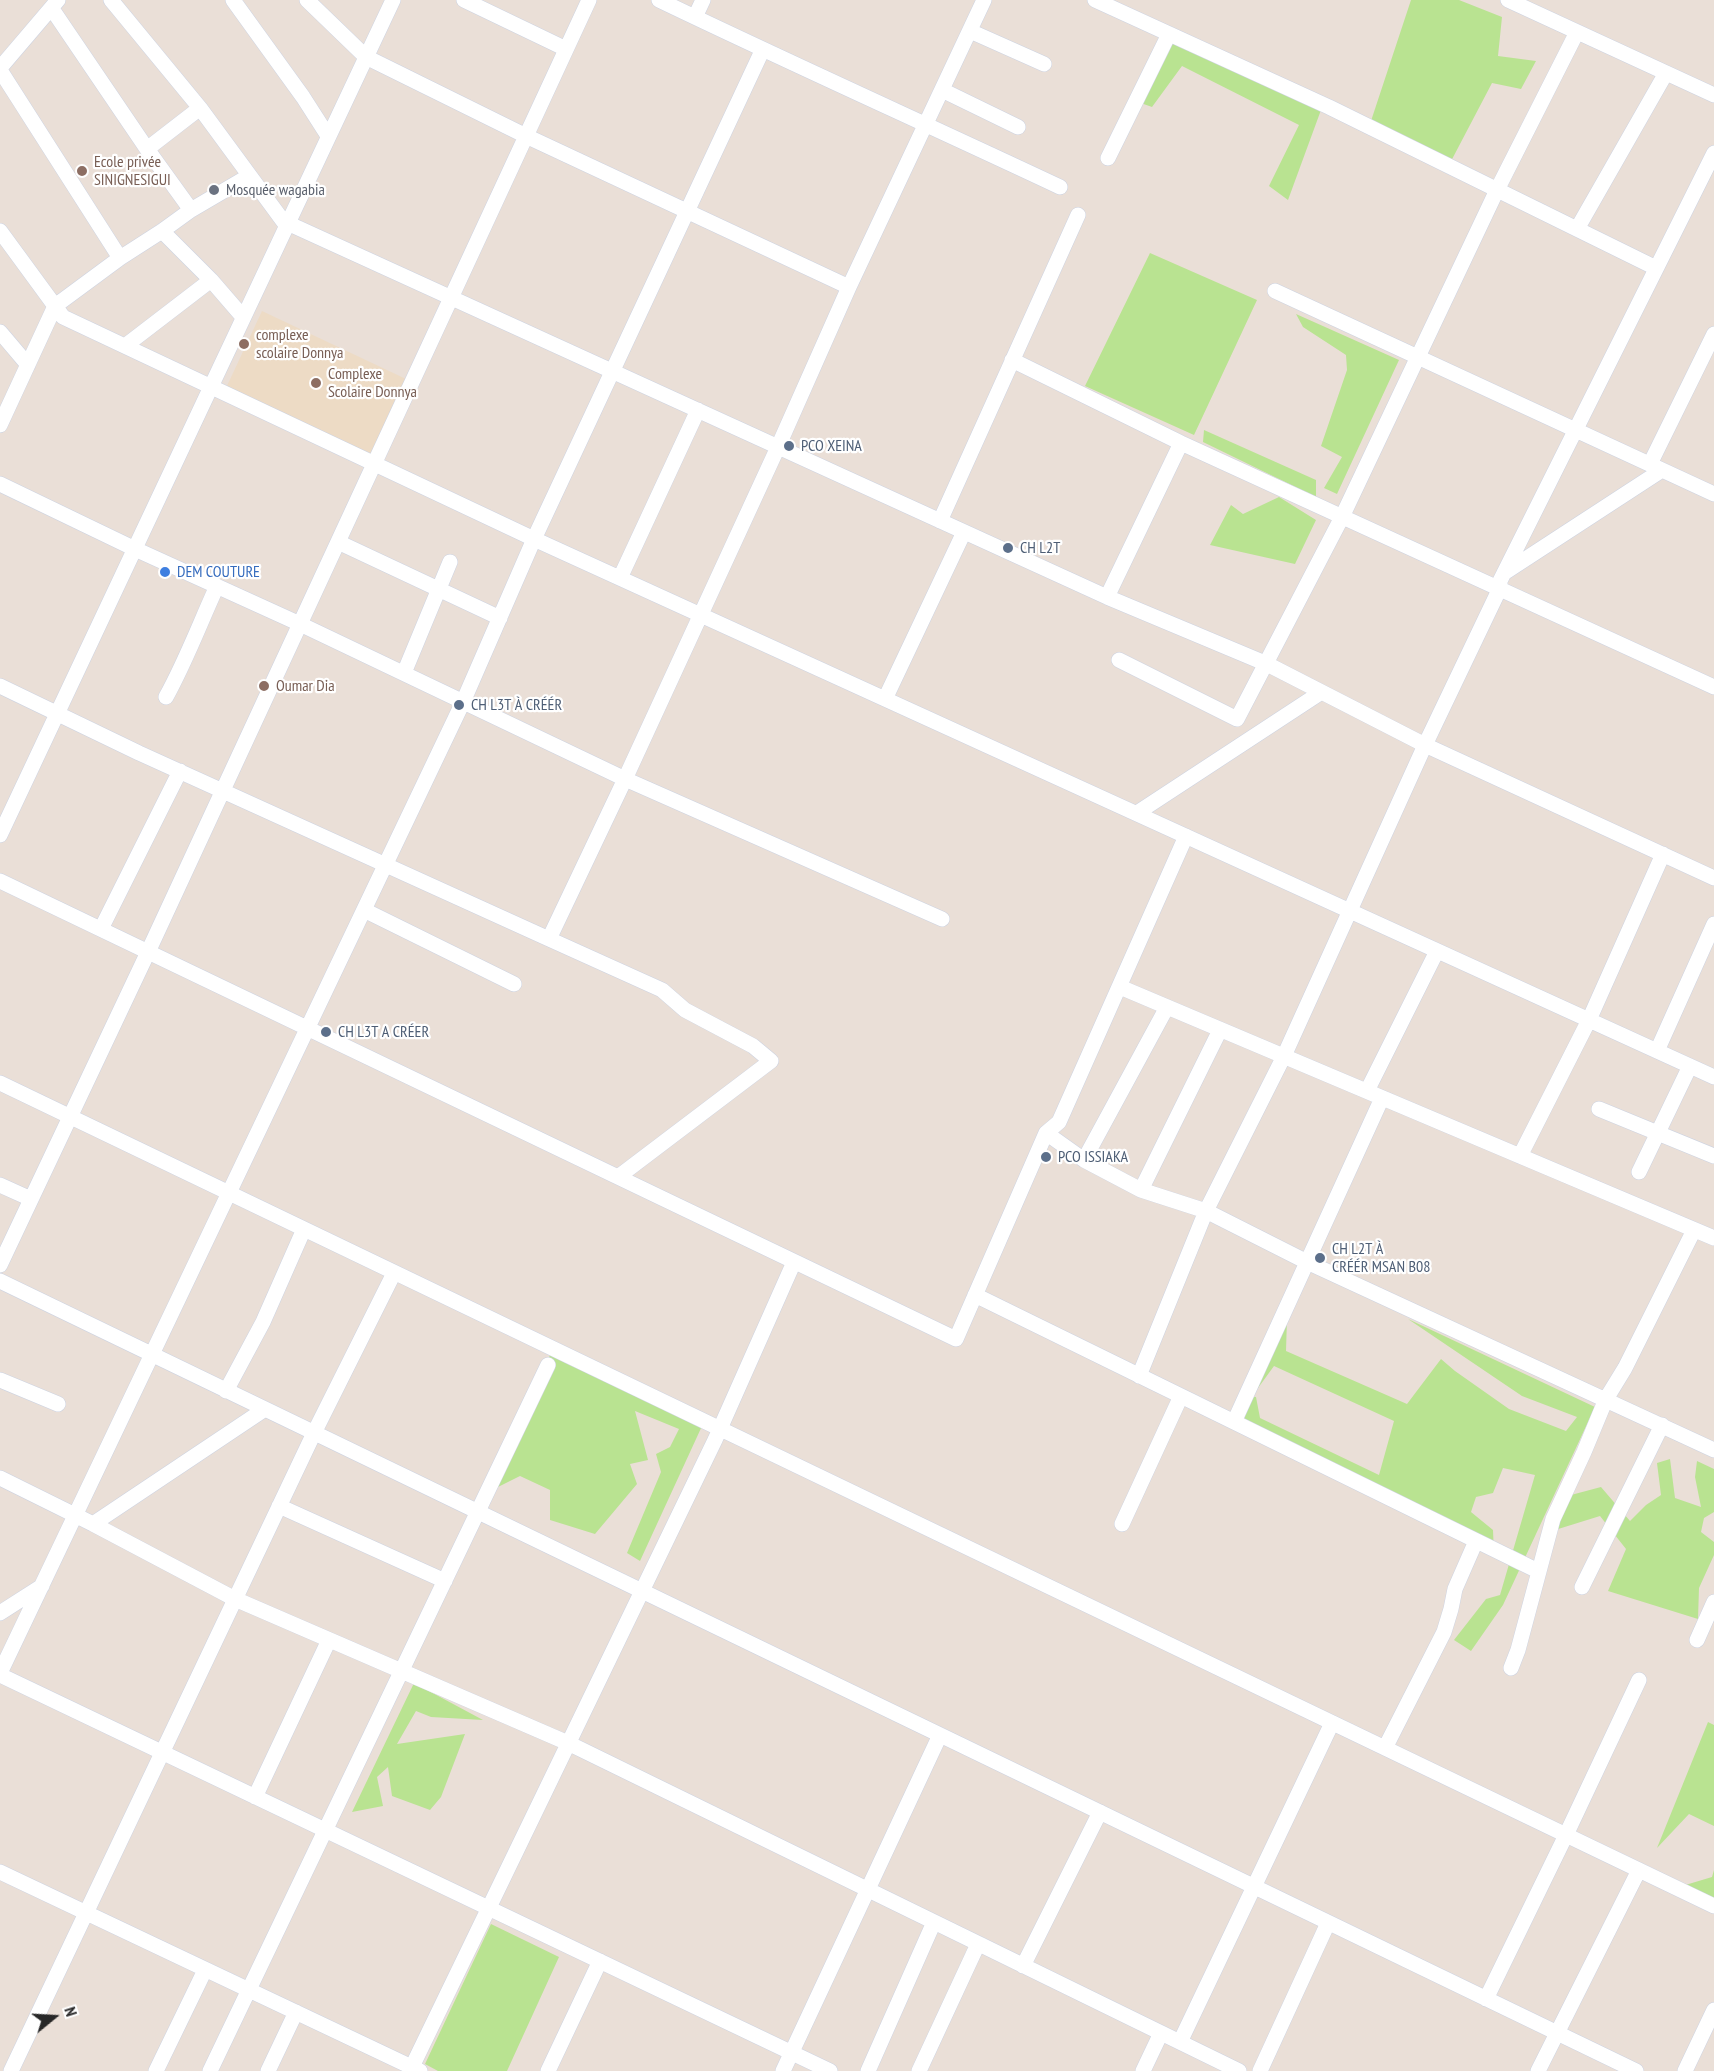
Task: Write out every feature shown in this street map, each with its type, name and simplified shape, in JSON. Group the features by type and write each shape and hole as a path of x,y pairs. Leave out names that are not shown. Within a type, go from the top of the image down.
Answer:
{"street":[{"path":"111,0 200,108 283,221 1107,597 1267,664 1425,745 1714,878"},
{"path":"233,0 303,97 328,136"},
{"path":"307,0 366,57 526,136 849,287"},
{"path":"0,835 393,0"},
{"path":"464,0 566,49"},
{"path":"0,1264 148,952 589,0"},
{"path":"659,0 762,51 1060,187"},
{"path":"695,17 703,0"},
{"path":"549,939 626,779 849,287 984,0"},
{"path":"1095,0 1329,107 1656,268"},
{"path":"1508,0 1714,95"},
{"path":"120,258 1,65 56,2 147,148 191,210"},
{"path":"970,31 1044,64"},
{"path":"1119,660 1237,719 1342,518 1497,190 1577,32"},
{"path":"1108,158 1169,34"},
{"path":"762,51 534,539 463,702 0,1674 830,2071"},
{"path":"1577,229 1666,73"},
{"path":"942,90 1018,127"},
{"path":"147,148 200,108"},
{"path":"1139,1376 1206,1211 1284,1056 1502,581 1714,153"},
{"path":"0,425 56,306 120,258 191,210 249,176"},
{"path":"940,521 1078,215"},
{"path":"0,231 63,317 620,579 1714,1077"},
{"path":"162,231 243,317"},
{"path":"125,346 210,280"},
{"path":"1275,291 1714,494"},
{"path":"0,332 28,365"},
{"path":"1502,581 1656,467 1714,334"},
{"path":"1011,360 1342,518 1502,581 1714,687"},
{"path":"620,579 698,410"},
{"path":"1107,597 1181,443"},
{"path":"0,484 626,779 942,919"},
{"path":"885,699 964,532"},
{"path":"338,542 500,618"},
{"path":"404,674 450,562"},
{"path":"166,697 217,586"},
{"path":"0,686 180,771 662,990 685,1010 753,1046 771,1061 618,1177"},
{"path":"1137,813 1320,693"},
{"path":"101,929 180,771"},
{"path":"0,881 956,1339 1046,1133 1059,1122 1186,836"},
{"path":"1520,1156 1589,1020 1663,854"},
{"path":"364,910 514,984"},
{"path":"1657,1051 1714,924"},
{"path":"1367,1091 1437,951"},
{"path":"1120,987 1714,1238"},
{"path":"1084,1160 1167,1007"},
{"path":"1142,1190 1220,1030"},
{"path":"1639,1172 1690,1066"},
{"path":"0,1083 1714,1906"},
{"path":"1234,1422 1382,1098"},
{"path":"1599,1109 1714,1156"},
{"path":"1046,1133 1084,1160 1142,1190 1206,1211 1307,1262 1714,1449"},
{"path":"0,1185 31,1199"},
{"path":"226,1390 262,1322 304,1229"},
{"path":"1511,1668 1518,1650 1553,1519 1606,1399 1625,1368 1695,1230"},
{"path":"0,1872 414,2070 568,1743 720,1429 794,1262"},
{"path":"11,2071 314,1433 394,1273"},
{"path":"0,1281 1636,2071"},
{"path":"975,1295 1538,1571"},
{"path":"210,2071 548,1365"},
{"path":"0,1380 58,1404"},
{"path":"1122,1524 1181,1396"},
{"path":"93,1524 265,1409"},
{"path":"1581,1587 1662,1425"},
{"path":"0,1478 235,1599 568,1743 1239,2071"},
{"path":"279,1506 444,1581"},
{"path":"1385,1748 1444,1632 1455,1588 1476,1541"},
{"path":"0,1613 42,1586"},
{"path":"1697,1640 1714,1602"},
{"path":"255,1797 329,1640"},
{"path":"1486,1999 1639,1680"},
{"path":"1180,2042 1332,1723"},
{"path":"783,2071 940,1735"},
{"path":"1023,1966 1100,1812"},
{"path":"1539,2071 1639,1870"},
{"path":"868,2071 934,1922"},
{"path":"1260,2071 1328,1923"},
{"path":"919,2071 978,1944"},
{"path":"549,2071 600,1961"},
{"path":"156,2071 205,1970"},
{"path":"1685,2071 1714,2010"},
{"path":"268,2071 296,2012"},
{"path":"1143,2071 1161,2033"}],"shaded area":[{"name":"Complexe Scolaire Donnya","path":"262,311 406,379 371,456 226,388"}],"green space":[{"path":"1411,0 1459,0 1502,17 1498,56 1536,61 1521,89 1492,83 1449,165 1369,127"},
{"path":"1172,43 1321,110 1288,200 1269,186 1299,125 1182,66 1152,107 1138,102"},
{"path":"1150,253 1257,300 1194,435 1085,386"},
{"path":"1296,314 1399,360 1337,494 1324,488 1342,457 1321,446 1347,370 1346,355 1303,327"},
{"path":"1204,430 1316,480 1316,497 1203,442"},
{"path":"1279,497 1316,520 1295,564 1210,545 1231,505 1243,514"},
{"path":"1287,1318 1286,1351 1407,1404 1441,1359 1509,1409 1566,1431 1577,1417 1522,1396 1408,1319 1595,1407 1503,1605 1471,1651 1454,1640 1486,1599 1500,1595 1535,1475 1503,1468 1493,1493 1476,1497 1471,1512 1493,1530 1494,1554 1246,1425 1240,1396 1256,1397 1260,1418 1379,1475 1394,1421 1274,1366 1258,1388 1248,1382"},
{"path":"551,1353 702,1426 640,1561 627,1553 661,1472 656,1454 670,1447 679,1429 635,1411 648,1460 630,1464 637,1484 595,1534 550,1520 550,1490 520,1476 488,1492"},
{"path":"1670,1459 1675,1498 1701,1507 1695,1477 1697,1461 1714,1469 1714,1512 1704,1518 1701,1532 1714,1542 1714,1555 1699,1588 1698,1619 1608,1591 1626,1549 1600,1516 1555,1530 1571,1495 1601,1487 1630,1521 1646,1505 1661,1495 1657,1463"},
{"path":"414,1683 483,1720 431,1717 416,1711 397,1744 465,1734 441,1797 430,1810 392,1796 388,1767 377,1777 383,1806 352,1812"},
{"path":"1708,1722 1714,1725 1714,1826 1689,1814 1657,1848"},
{"path":"1714,1870 1714,1902 1682,1886 1712,1877"},
{"path":"491,1924 559,1957 507,2071 438,2071 425,2064"}],"place":[{"name":"Ecole privée SINIGNESIGUI","path":"82,171"},
{"name":"Mosquée wagabia","path":"214,190"},
{"name":"complexe scolaire Donnya","path":"244,344"},
{"name":"Complexe Scolaire Donnya","path":"316,383"},
{"name":"PCO XEINA","path":"789,446"},
{"name":"CH L2T","path":"1008,548"},
{"name":"DEM COUTURE","path":"165,572"},
{"name":"Oumar Dia","path":"264,686"},
{"name":"CH L3T À CRÉÉR","path":"459,705"},
{"name":"CH L3T A CRÉER","path":"326,1032"},
{"name":"PCO ISSIAKA","path":"1046,1157"},
{"name":"CH L2T À CRÉÉR MSAN B08","path":"1320,1258"}]}
